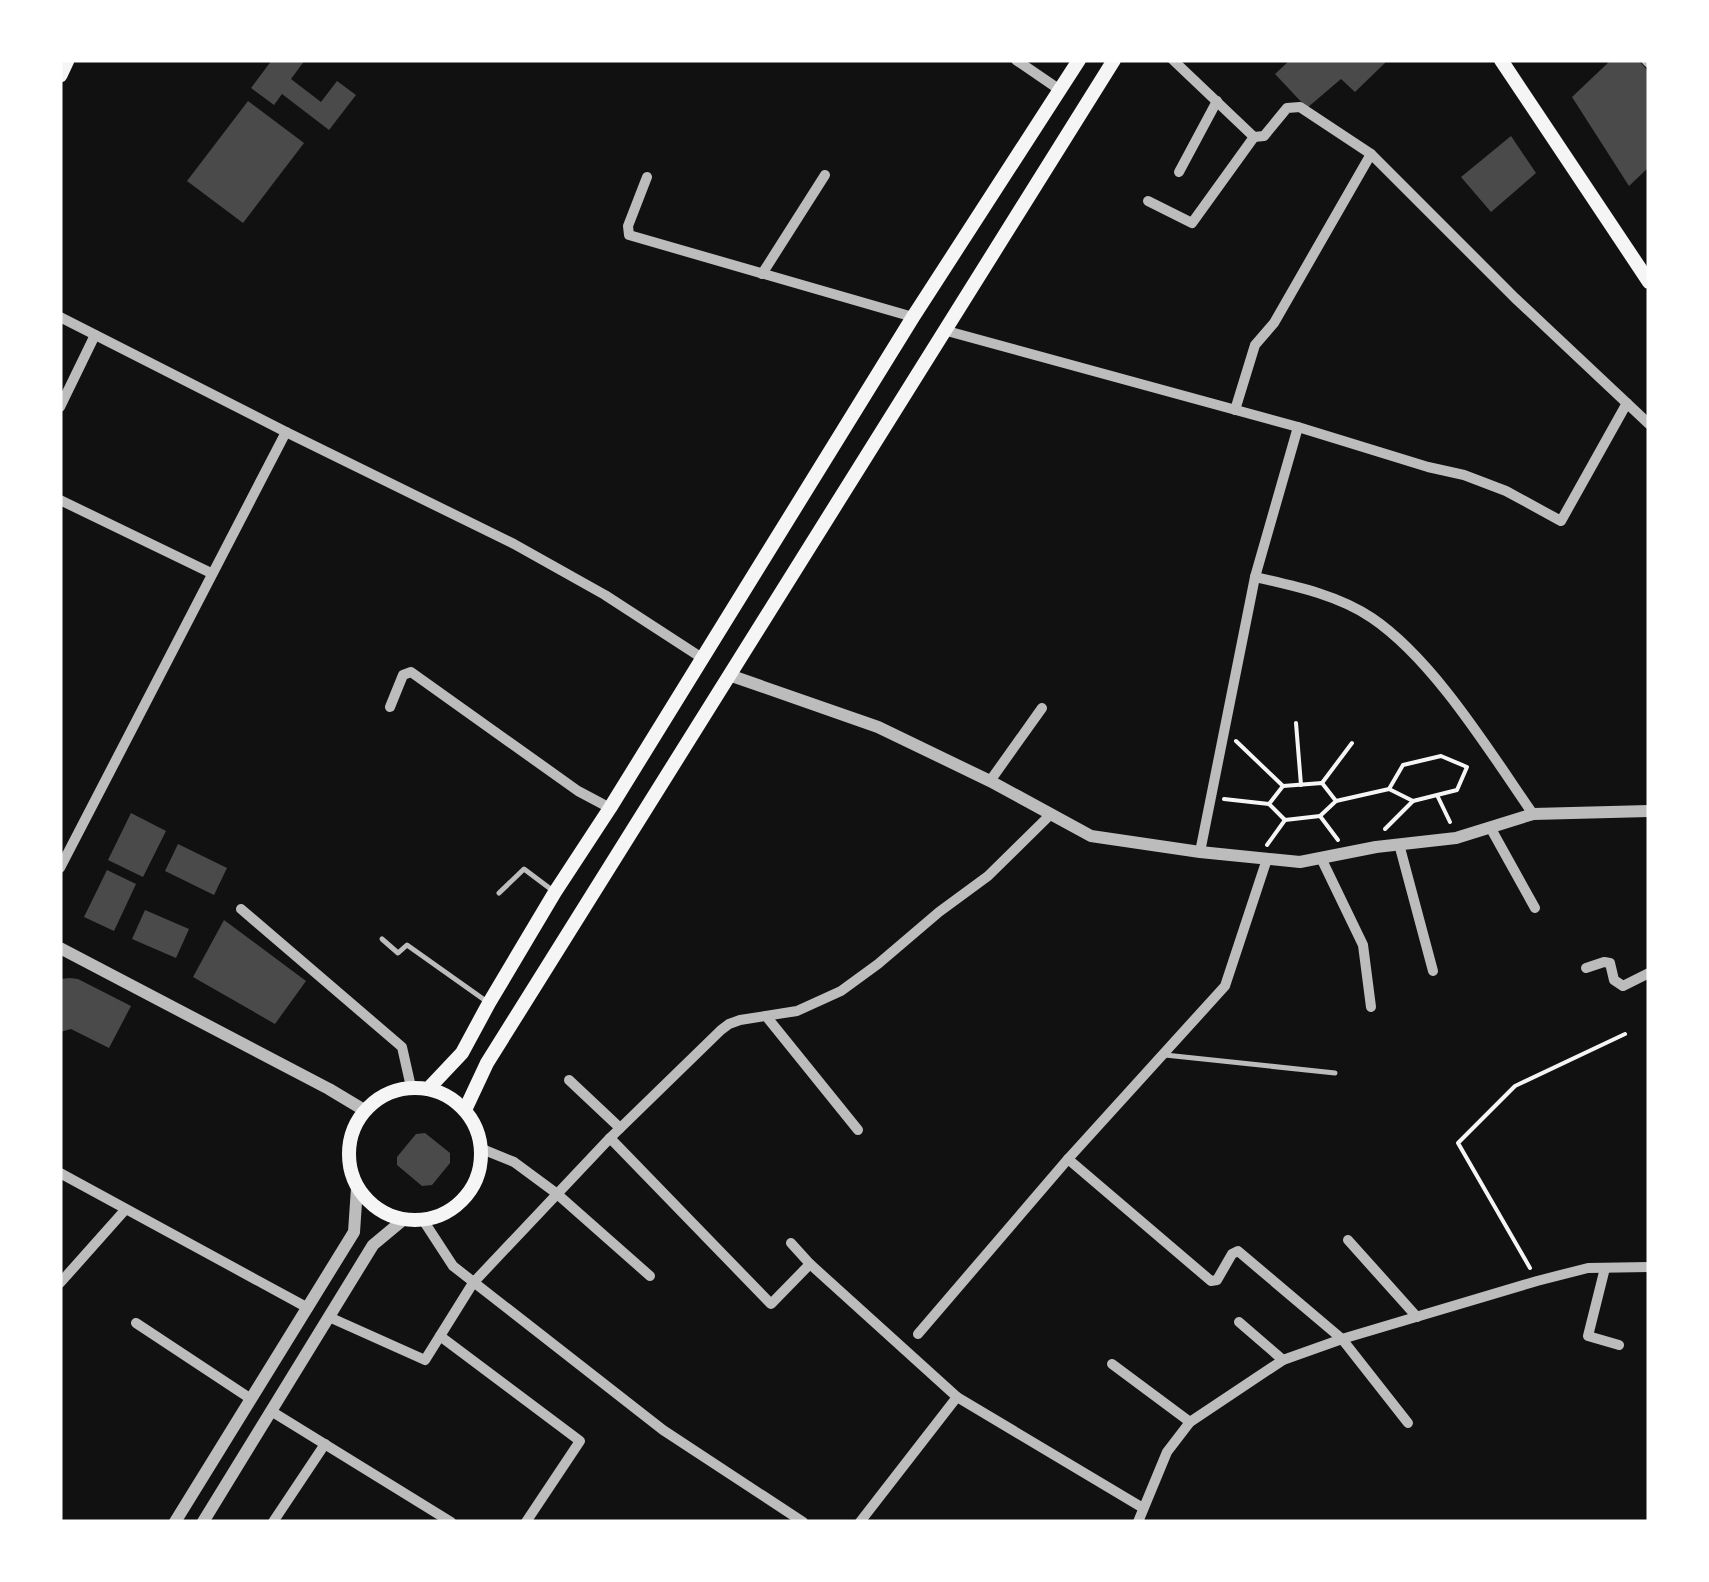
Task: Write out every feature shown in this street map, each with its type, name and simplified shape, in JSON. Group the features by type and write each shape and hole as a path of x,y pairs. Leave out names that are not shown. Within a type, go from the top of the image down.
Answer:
{"main road":[{"path":"60,75 67,60"},
{"path":"428,1088 462,1053 555,892 913,317 1079,60"},
{"path":"465,1110 487,1063 1114,60"},
{"path":"1500,60 1649,282"},
{"path":"428,1088 448,1096 465,1110 482,1149 480,1170 459,1204 442,1215 404,1220 369,1203 349,1168 353,1128 364,1110 394,1091 428,1088"}],"street":[{"path":"1016,60 1060,90"},
{"path":"1174,60 1254,137"},
{"path":"1179,172 1217,101"},
{"path":"1148,201 1187,222 1196,221 1254,137 1264,136 1287,108 1300,107 1372,154 1515,298 1649,424"},
{"path":"1236,410 1255,345 1274,322 1372,154"},
{"path":"762,274 825,175"},
{"path":"647,177 628,226 629,236 913,317"},
{"path":"60,317 514,544 606,595 702,658"},
{"path":"947,331 1464,475 1506,491 1561,521 1627,404"},
{"path":"60,408 95,335"},
{"path":"1200,852 1256,577 1298,427"},
{"path":"60,868 286,432"},
{"path":"60,500 211,573"},
{"path":"1256,577 1344,604 1370,617 1395,637 1440,684 1533,814"},
{"path":"390,707 404,675 411,672 578,791 610,808"},
{"path":"729,676 878,727 990,781 1090,836 1300,862 1376,847 1456,838 1533,814 1649,811"},
{"path":"990,781 1042,708"},
{"path":"329,1317 425,1360 474,1282 610,1138 729,1024 797,1011 841,991 988,876 1049,816"},
{"path":"1490,827 1535,908"},
{"path":"1399,844 1433,972"},
{"path":"918,1334 1068,1159 1225,986 1263,858"},
{"path":"1321,858 1363,945 1370,1007"},
{"path":"241,909 402,1048 411,1088"},
{"path":"60,948 364,1110"},
{"path":"1586,968 1610,963 1614,980 1622,986 1649,974"},
{"path":"766,1016 858,1130"},
{"path":"569,1080 620,1128"},
{"path":"610,1138 771,1304 810,1264"},
{"path":"482,1149 514,1162 650,1276"},
{"path":"1068,1159 1211,1281 1217,1280 1233,1251 1238,1251 1342,1339 1408,1423"},
{"path":"60,1173 308,1308"},
{"path":"175,1522 354,1232 357,1188"},
{"path":"60,1283 125,1210"},
{"path":"203,1522 373,1245 404,1220"},
{"path":"423,1220 453,1266 663,1430 802,1522"},
{"path":"1348,1240 1417,1317"},
{"path":"791,1244 957,1397 1143,1508"},
{"path":"1138,1522 1167,1452 1190,1422 1283,1360 1342,1339 1588,1268 1649,1267"},
{"path":"1606,1268 1588,1336 1619,1345"},
{"path":"136,1322 252,1398"},
{"path":"1239,1322 1283,1360"},
{"path":"440,1336 580,1441 526,1522"},
{"path":"1112,1364 1190,1422"},
{"path":"860,1522 957,1397"},
{"path":"272,1411 451,1522"},
{"path":"273,1522 324,1444"}],"lane":[{"path":"500,892 524,869 555,892"},
{"path":"382,939 398,953 407,945 489,1003"},
{"path":"1162,1054 1334,1073"}],"path":[{"path":"1296,723 1301,785"},
{"path":"1224,732 1283,786 1322,784"},
{"path":"1322,784 1352,743"},
{"path":"1376,847 1376,838 1413,801 1457,790 1466,767 1441,756 1403,765 1389,789"},
{"path":"1322,784 1336,801"},
{"path":"1269,804 1283,786"},
{"path":"1285,820 1320,816 1336,801 1389,789 1413,801"},
{"path":"1436,795 1456,838"},
{"path":"1211,798 1269,804 1285,820"},
{"path":"1320,816 1346,853"},
{"path":"1263,858 1285,820"},
{"path":"1537,1281 1458,1143 1515,1086 1626,1034"}],"building":[{"path":"272,60 305,60 291,79 321,102 337,81 356,95 329,130 282,94 274,105 251,88"},
{"path":"1290,60 1388,60 1355,92 1341,79 1307,108 1275,74"},
{"path":"1611,60 1638,60 1649,72 1649,167 1629,186 1572,97"},
{"path":"248,101 304,143 243,223 187,181"},
{"path":"1511,136 1536,173 1491,212 1461,177"},
{"path":"131,813 166,831 143,877 108,860"},
{"path":"178,844 227,868 214,895 165,871"},
{"path":"107,870 136,884 114,931 84,917"},
{"path":"145,910 189,929 176,958 132,939"},
{"path":"224,920 306,981 275,1024 193,977"},
{"path":"70,978 131,1006 109,1048 71,1029 60,1032 60,979"},
{"path":"425,1133 450,1153 450,1163 432,1185 422,1186 397,1165 397,1157 416,1134"}]}
